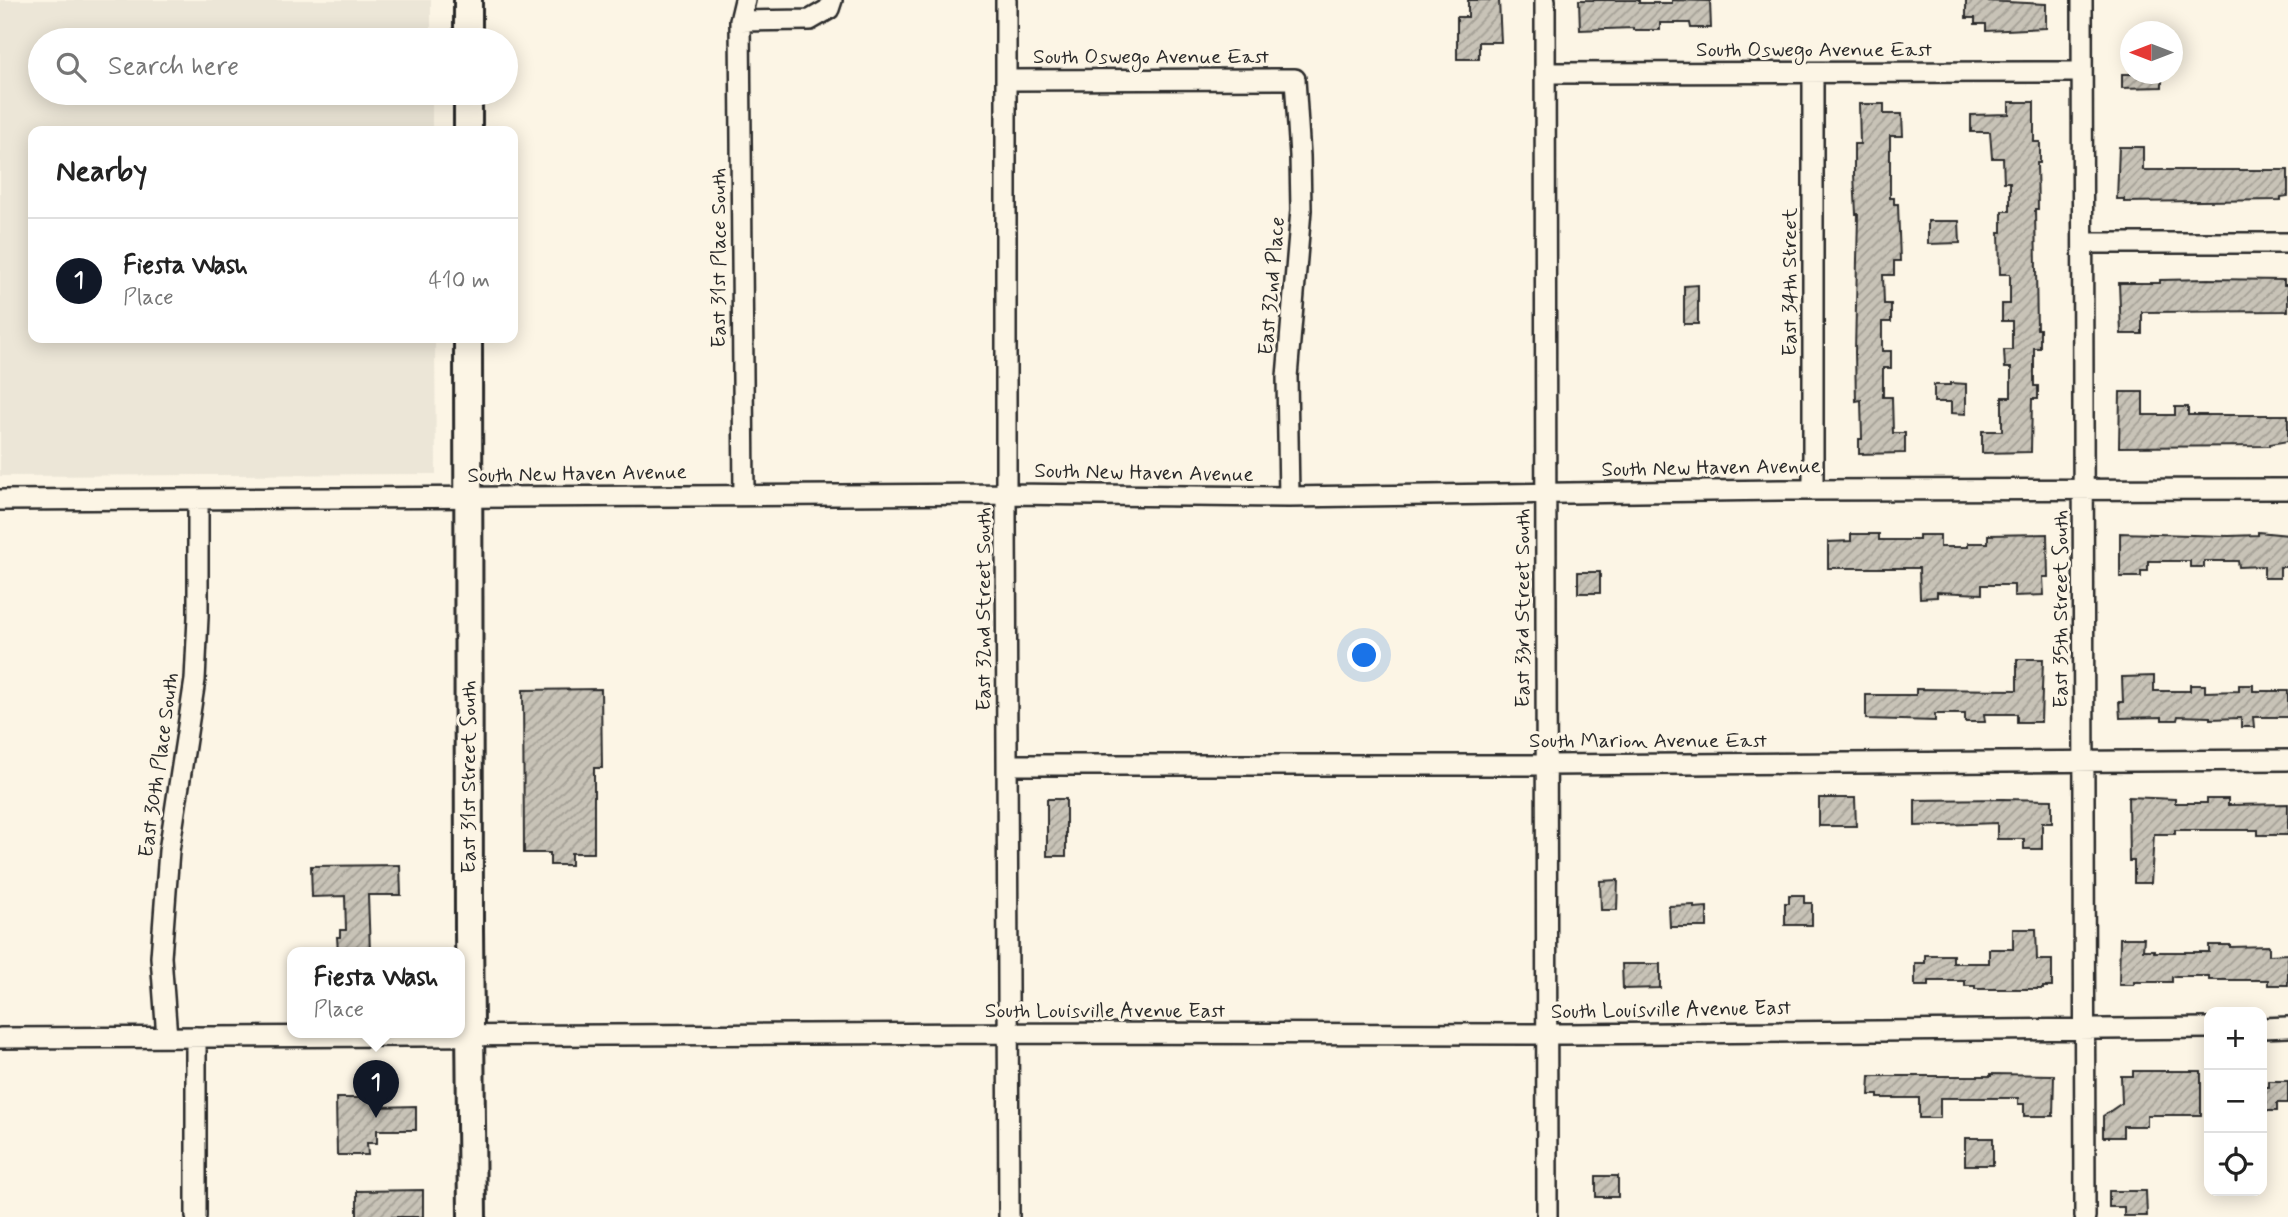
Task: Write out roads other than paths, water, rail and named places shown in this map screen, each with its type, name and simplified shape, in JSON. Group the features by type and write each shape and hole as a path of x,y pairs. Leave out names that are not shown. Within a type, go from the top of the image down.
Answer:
{"main road":[{"path":"468,0 468,28"},
{"path":"468,105 468,126"},
{"name":"East 31st Street South","path":"468,343 472,1217"}],"street":[{"name":"East 31st Place South","path":"744,495 740,21 745,0"},
{"path":"740,21 810,20 829,9 831,0"},
{"name":"East 32nd Street South","path":"1006,0 1009,1217"},
{"name":"East 33rd Street South","path":"1545,0 1547,1217"},
{"name":"East 35th Street South","path":"2082,0 2085,1217"},
{"name":"South Oswego Avenue East","path":"1546,74 2082,72"},
{"name":"East 34th Street","path":"1813,73 1813,490"},
{"name":"South Oswego Avenue East","path":"1007,80 1295,79"},
{"name":"East 32nd Place","path":"1289,497 1287,377 1301,209 1295,79"},
{"path":"2083,243 2288,243"},
{"name":"South New Haven Avenue","path":"0,500 1006,494 1289,497 1813,490 2288,489"},
{"name":"East 30th Place South","path":"167,1037 161,957 169,851 195,680 198,499"},
{"name":"South Marion Avenue East","path":"1008,765 2288,760"},
{"path":"2267,1028 2288,1027"},
{"name":"South Louisville Avenue East","path":"465,1035 1546,1034 2204,1028"},
{"name":"South Louisville Avenue East","path":"0,1038 287,1036"},
{"path":"196,1037 196,1217"}],"place":[{"name":"Fiesta Wash","path":"376,1118"}]}
